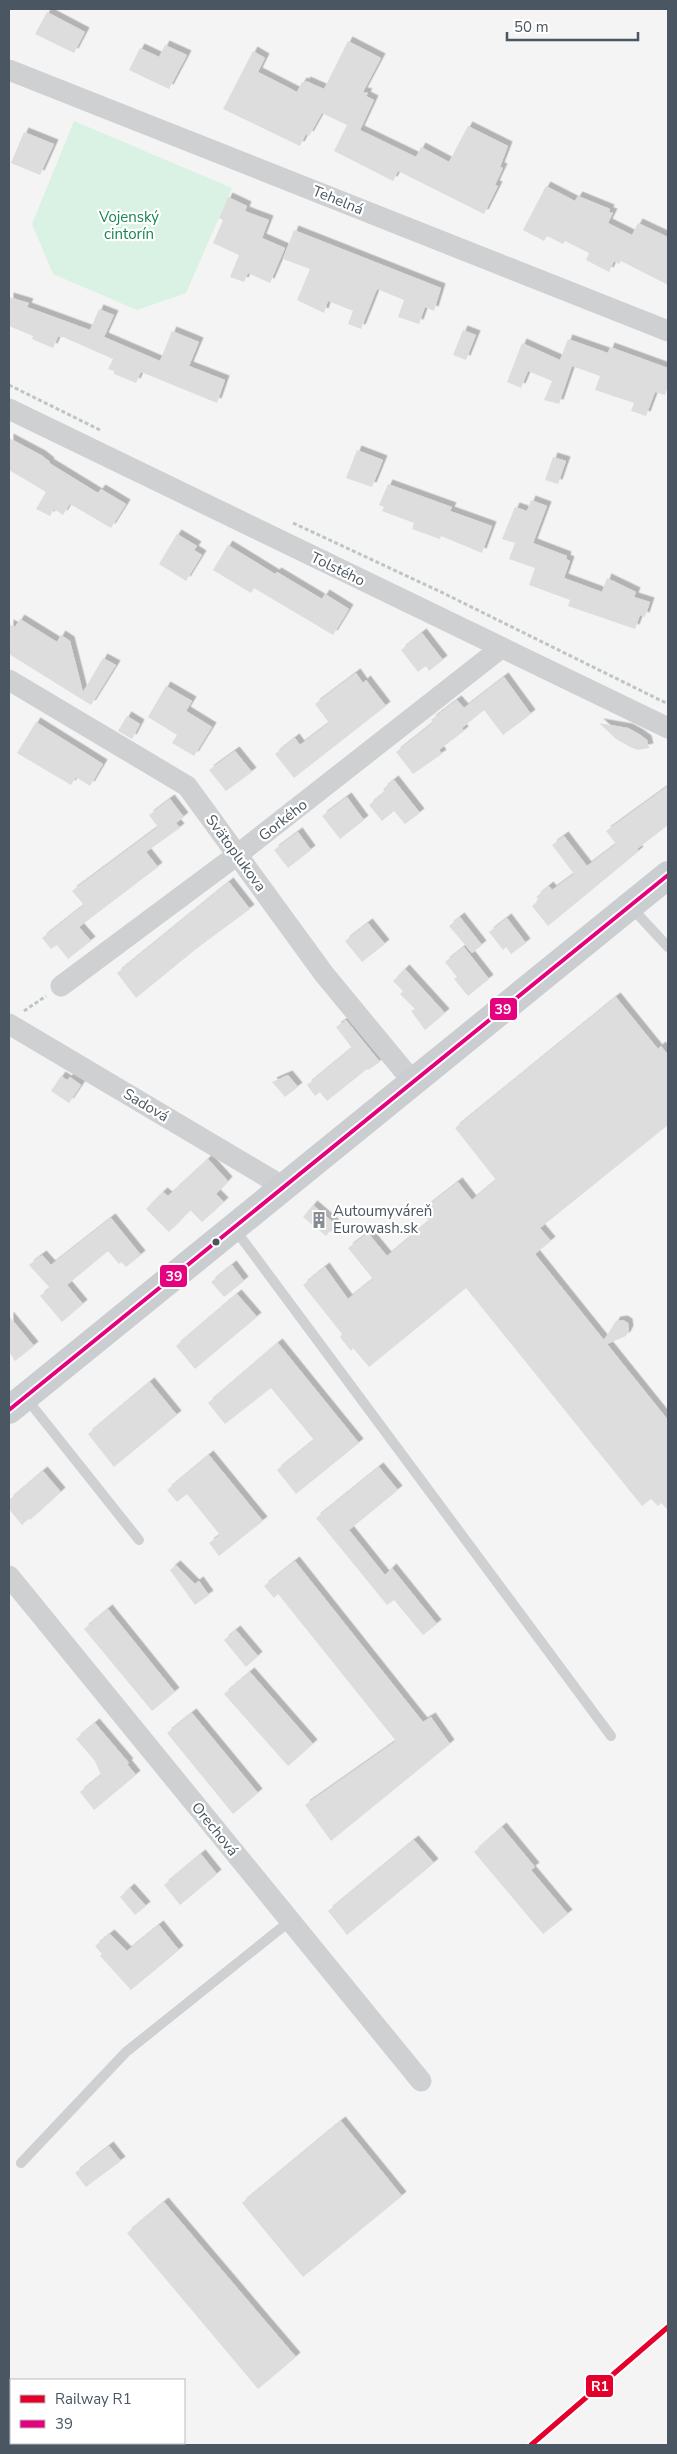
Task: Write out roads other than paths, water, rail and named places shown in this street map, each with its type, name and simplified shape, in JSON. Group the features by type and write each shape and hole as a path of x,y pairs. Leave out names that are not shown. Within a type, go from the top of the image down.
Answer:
{"main road":[{"path":"17,1403 668,875"}],"street":[{"name":"Tehelná","path":"9,70 668,331"},
{"name":"Tolstého","path":"9,409 668,728"},
{"name":"Gorkého","path":"61,986 237,855 501,648"},
{"name":"Svätoplukova","path":"9,680 187,786 324,974 414,1082"},
{"name":"Sadová","path":"9,1024 284,1187"},
{"name":"Orechová","path":"9,1576 421,2082"}],"lane":[{"path":"630,907 668,947"},
{"path":"233,1227 611,1736"},
{"path":"17,1403 139,1540"},
{"path":"21,2163 126,2052 290,1921"}],"rail line":[{"name":"R1","path":"531,2445 668,2327"}],"place":[{"name":"Autoumyváreň Eurowash.sk","path":"319,1220"}],"park label":[{"name":"Vojenský cintorín","path":"129,226"}]}
